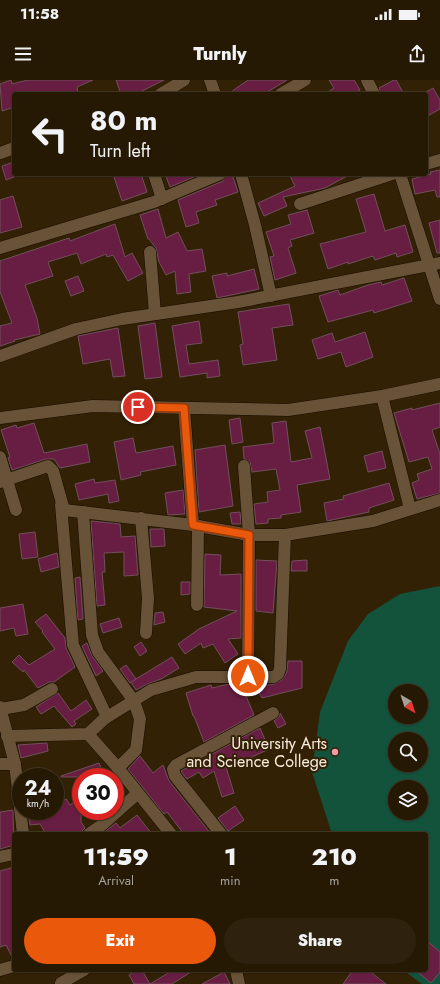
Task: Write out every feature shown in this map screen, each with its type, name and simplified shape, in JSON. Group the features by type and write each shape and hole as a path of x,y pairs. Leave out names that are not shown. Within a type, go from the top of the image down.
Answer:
{"street":[{"path":"164,92 184,80"},
{"path":"210,80 213,92"},
{"path":"284,92 305,80"},
{"path":"367,80 373,92"},
{"path":"0,153 12,149"},
{"path":"428,163 440,160"},
{"path":"155,176 162,199"},
{"path":"0,248 162,199 215,176"},
{"path":"243,176 271,296"},
{"path":"300,204 386,176"},
{"path":"401,176 435,265 440,299"},
{"path":"150,252 155,314"},
{"path":"0,356 76,329 155,314 271,296 435,265"},
{"path":"0,418 93,406 288,410 382,396 440,384"},
{"path":"382,396 410,509"},
{"path":"184,408 196,525 197,605"},
{"path":"0,457 3,480 16,510"},
{"path":"3,480 44,466 52,468 61,505 73,645 108,717"},
{"path":"244,466 249,535 248,676"},
{"path":"61,505 64,510 68,511 196,525 249,535 285,535 373,521 440,500"},
{"path":"83,512 92,635 95,648 134,701 140,718 136,750 118,768 88,734"},
{"path":"141,518 148,592 146,633"},
{"path":"7,736 88,734 108,717 151,690 196,677 274,677 278,674 280,669 285,535"},
{"path":"23,832 15,764 0,708 24,705 52,689"},
{"path":"219,832 175,776 173,769 176,765 273,713"},
{"path":"0,764 15,764"},
{"path":"124,776 169,832"},
{"path":"92,832 138,793"},
{"path":"0,857 12,854"},
{"path":"0,970 12,967"},
{"path":"59,972 61,983 80,972"},
{"path":"236,972 239,984"}],"green space":[{"path":"440,586 440,984 422,984 406,972 428,972 428,832 331,832 312,772 320,712 348,641 368,614 400,594"}],"building":[{"path":"11,80 12,84 28,80 93,80 77,87 78,92 12,92 12,108 2,111 0,84"},
{"path":"116,80 164,80 140,92 120,92"},
{"path":"248,80 287,80 267,92 231,92"},
{"path":"329,80 354,80 360,90 356,92 328,92 334,88"},
{"path":"396,80 403,92 380,92 379,88"},
{"path":"433,88 440,100 440,109 428,116 428,92 426,92"},
{"path":"12,163 12,176 14,177 6,180 2,166"},
{"path":"440,170 440,197 437,197 435,190 415,194 412,179 428,176 431,174 430,172"},
{"path":"114,176 142,176 147,192 122,201"},
{"path":"166,176 196,176 170,187"},
{"path":"226,176 233,176 238,192 215,200 217,205 196,212 199,223 186,227 178,200 223,181"},
{"path":"290,176 347,176 325,188 283,197 287,206 264,216 258,203 295,186"},
{"path":"374,194 385,231 405,225 413,252 397,257 396,253 375,260 373,256 328,269 320,244 366,232 356,199"},
{"path":"13,196 22,227 0,233 0,200"},
{"path":"158,209 166,238 178,232 187,251 202,249 206,271 189,274 191,292 177,294 175,271 166,275 159,262 156,248 148,239 140,215"},
{"path":"307,210 314,233 290,240 292,246 288,248 296,273 275,280 270,257 274,256 266,232 291,224 288,215"},
{"path":"440,220 440,253 437,253 429,223"},
{"path":"115,224 125,257 132,253 143,273 128,281 113,255 107,257 106,254 81,264 77,253 48,262 53,276 25,285 37,318 40,334 14,340 15,341 0,346 0,326 12,323 0,292 0,261 69,238 70,241"},
{"path":"254,269 259,289 217,298 212,276 227,273 227,276"},
{"path":"78,276 84,291 71,296 65,281"},
{"path":"404,278 412,301 374,313 373,310 328,322 319,296 338,290 340,295 368,285 381,282 382,285"},
{"path":"289,304 293,325 272,328 277,360 243,365 240,345 243,344 238,312"},
{"path":"199,321 202,343 186,345 189,364 218,360 220,376 207,378 207,373 180,377 172,326"},
{"path":"155,323 162,377 145,379 138,326"},
{"path":"118,328 125,376 113,377 110,359 83,364 78,336"},
{"path":"365,332 373,357 346,367 341,352 318,359 312,340 332,333 335,342"},
{"path":"440,403 440,427 432,430 440,454 440,493 417,499 412,483 419,480 417,474 432,469 428,457 409,462 394,413"},
{"path":"240,418 243,442 232,444 229,420"},
{"path":"286,421 291,462 312,458 305,431 320,427 330,479 297,485 301,512 281,515 281,518 268,519 268,523 256,524 254,504 268,502 267,492 280,490 276,469 252,472 250,462 244,459 243,447 274,443 272,423"},
{"path":"34,423 44,453 87,444 90,462 60,468 54,459 46,459 12,470 8,458 10,457 1,430 16,425 17,428"},
{"path":"133,438 136,453 173,446 176,465 140,472 141,475 121,480 114,442"},
{"path":"225,445 233,506 199,512 195,450"},
{"path":"382,451 386,468 368,472 364,456"},
{"path":"94,479 95,483 115,480 119,501 109,503 108,494 79,500 75,484"},
{"path":"389,483 394,500 369,508 369,512 327,521 324,503 344,499 343,496"},
{"path":"183,490 185,514 168,515 165,493"},
{"path":"240,512 241,524 232,524 230,513"},
{"path":"91,521 120,524 121,537 135,536 138,575 124,576 124,552 104,553 105,572 102,572 105,605 97,606"},
{"path":"150,529 164,529 165,546 151,547"},
{"path":"35,532 38,557 22,559 19,534"},
{"path":"57,553 59,567 41,572 38,559"},
{"path":"205,554 221,555 220,575 241,574 241,638 228,639 238,654 225,663 213,644 203,648 201,643 185,654 178,644 199,629 237,611 204,607"},
{"path":"256,560 277,561 273,613 256,611"},
{"path":"307,560 307,571 291,571 292,561"},
{"path":"80,577 83,619 78,620 75,578"},
{"path":"181,582 190,582 190,594 181,595"},
{"path":"23,604 28,634 16,636 14,628 0,631 0,608"},
{"path":"163,612 165,622 154,625 155,613"},
{"path":"46,614 65,638 66,648 75,667 54,682 49,682 38,688 24,670 23,672 12,662 19,655 29,665 55,649 35,622"},
{"path":"119,618 122,627 103,633 100,624"},
{"path":"141,642 147,651 140,656 134,647"},
{"path":"87,643 92,656 103,671 96,676 82,646"},
{"path":"172,657 179,668 161,679 136,690 131,682"},
{"path":"288,661 302,661 302,688 262,698 255,687 274,684 282,680 287,672"},
{"path":"126,665 136,679 130,683 120,669"},
{"path":"229,684 241,684 254,715 204,742 193,716 186,693 211,685 212,688"},
{"path":"58,693 71,711 86,700 92,709 74,721 76,724 72,727 54,706 41,714 36,707"},
{"path":"280,713 286,724 278,728 274,721 279,717"},
{"path":"260,728 269,749 226,767 234,793 222,797 214,771 203,778 199,772 187,779 182,773 181,771"},
{"path":"47,743 48,751 21,758 18,745"},
{"path":"140,756 153,773 163,765 169,781 209,832 182,832 167,812 164,814 128,769"},
{"path":"99,763 101,768 84,768"},
{"path":"72,772 72,777 64,777 64,775"},
{"path":"66,799 70,805 72,804 72,820 81,820 85,828 81,832 45,832 40,824 30,825 29,820 64,820 64,800"},
{"path":"235,806 244,820 228,831 218,818"},
{"path":"12,810 14,832 12,832 12,846 0,849 0,812"},
{"path":"137,815 150,832 105,832 116,823 120,828"},
{"path":"12,868 12,957 6,945 0,947 0,871"},
{"path":"428,942 440,952 440,972 431,983 417,972 428,972"},
{"path":"134,972 143,972 150,984 134,984 129,975"},
{"path":"170,972 191,972 172,984 150,984"},
{"path":"224,972 230,984 202,984"},
{"path":"352,972 371,972 386,984 343,984"}],"place":[{"name":"University Arts and Science College","path":"335,752"}],"route":[{"path":"138,407 184,408 193,525 249,535 248,676"}]}
